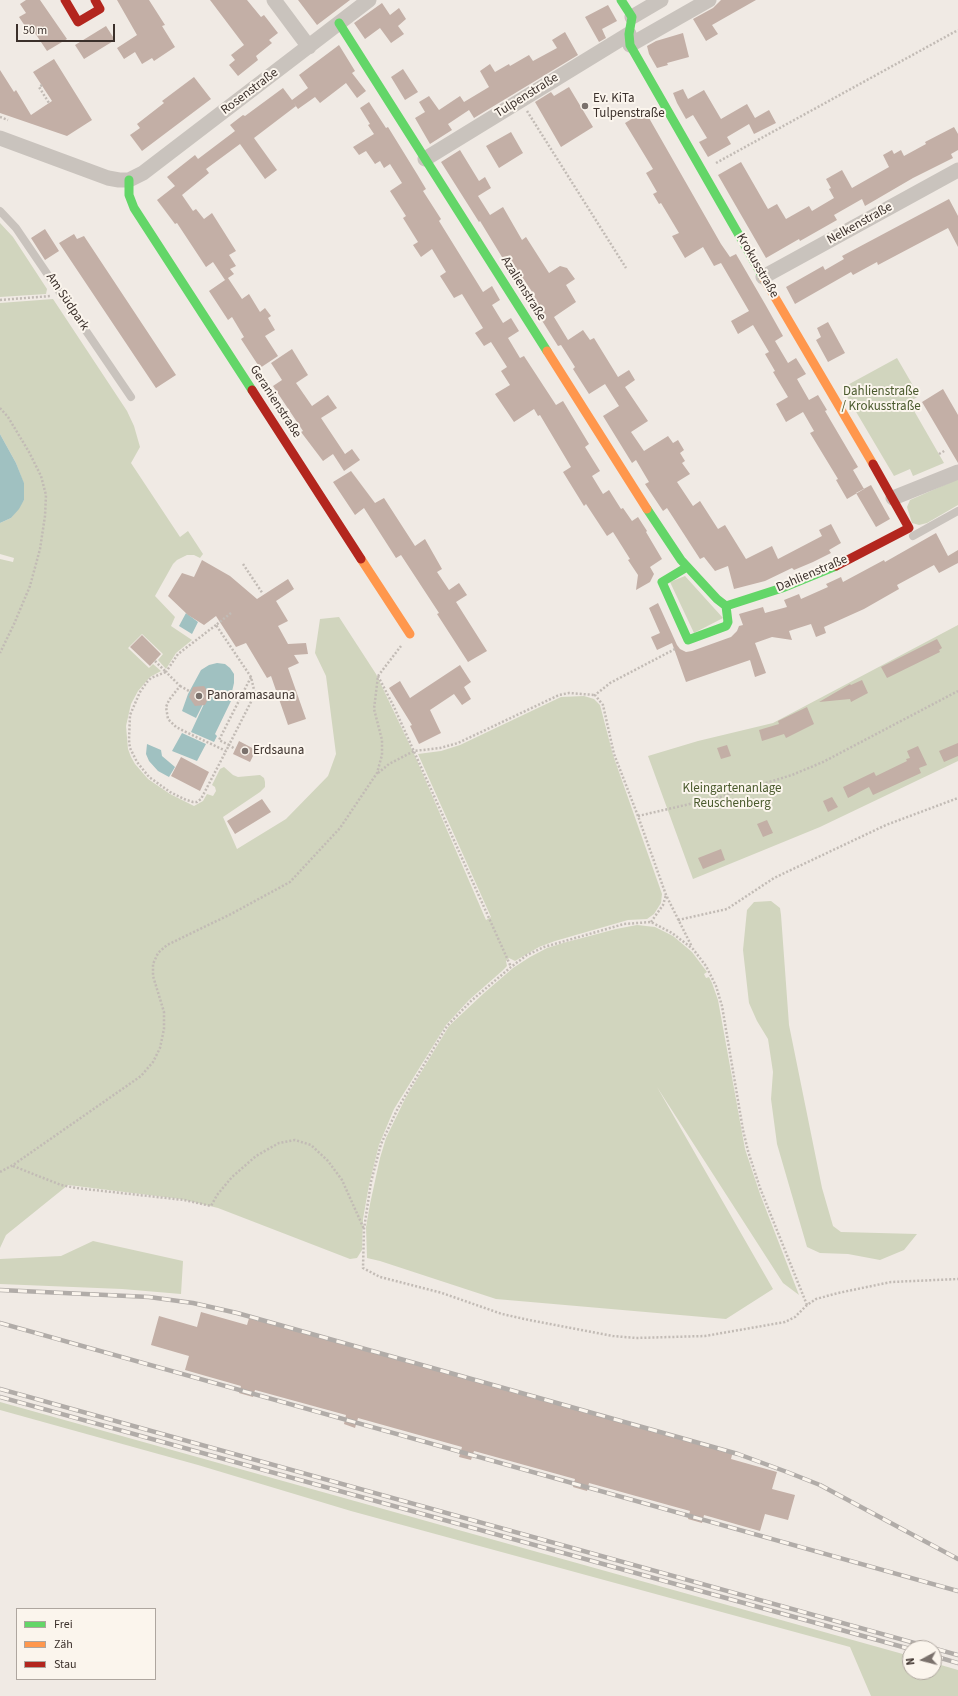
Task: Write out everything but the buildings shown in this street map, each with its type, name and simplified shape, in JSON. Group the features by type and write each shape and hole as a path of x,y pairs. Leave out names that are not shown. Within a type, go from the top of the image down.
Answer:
{"street":[{"path":"65,0 78,22 100,9 95,0"},
{"path":"274,0 309,47"},
{"name":"Rosenstraße","path":"129,180 144,173 369,0"},
{"path":"621,0 632,17 629,39"},
{"path":"632,17 661,0"},
{"name":"Tulpenstraße","path":"425,159 520,100 629,39 709,0"},
{"name":"Azalienstraße","path":"339,23 680,560 717,599 726,606"},
{"name":"Krokusstraße","path":"629,39 763,278 893,498 906,533"},
{"path":"0,138 108,178 129,180"},
{"name":"Nelkenstraße","path":"763,278 958,170"},
{"name":"Geranienstraße","path":"129,180 130,195 134,208 410,634"},
{"path":"893,498 958,472"},
{"name":"Dahlienstraße","path":"726,606 782,588 834,567 906,533"},
{"path":"687,567 662,582 688,640 726,626 728,622 726,606"}],"lane":[{"name":"Am Südpark","path":"0,210 12,222 131,397"},
{"name":"Dahlienstraße","path":"906,533 958,511"}],"path":[{"path":"702,170 958,30"},
{"path":"42,85 39,87 49,103"},
{"path":"520,100 626,268"},
{"path":"0,117 8,120"},
{"path":"0,300 62,295"},
{"path":"0,408 8,417 29,452 41,476 46,495 46,516 40,549 30,586 0,653"},
{"path":"939,454 946,450"},
{"path":"243,564 263,594"},
{"path":"216,625 251,677 255,694 201,799 197,802 184,799 170,792 150,777 136,762 130,748 129,726 134,704 147,682 151,678 166,672 178,654 231,613"},
{"path":"0,1172 13,1165 141,1076 153,1062 160,1048 164,1029 164,1012 153,976 153,964 158,953 167,945 231,914 290,882 340,828 377,773 382,755 382,740 374,709 378,676 410,634"},
{"path":"377,773 389,764 414,751 440,748 458,743 559,695 569,693 595,695 610,683 671,652 688,640"},
{"path":"155,661 180,686 191,692"},
{"path":"378,676 414,751 510,967"},
{"path":"235,749 219,740 251,677"},
{"path":"180,686 169,700 166,707 168,719 176,727 226,751"},
{"path":"638,816 720,797 792,775 822,762 958,691"},
{"path":"595,695 603,705 614,754 666,895 693,950"},
{"path":"678,920 727,909 774,878 886,825 958,798"},
{"path":"651,922 663,905 666,895"},
{"path":"807,1305 760,1188 748,1151 743,1130 722,1006 716,986 706,966 693,950 672,933 651,922 624,924 544,947 527,955 510,967 471,1001 447,1026 398,1108 379,1152 371,1182 364,1229 363,1268 378,1277 442,1293 509,1315 613,1336 636,1338 705,1336 785,1322 795,1317 807,1305 816,1300 838,1293 891,1282 958,1279"},
{"path":"13,1165 61,1185 184,1200 211,1206 217,1195 232,1177 256,1156 279,1143 295,1140 311,1145 328,1161 342,1180 364,1229"}],"green space":[{"path":"0,223 13,237 47,289 46,294 0,297"},
{"path":"53,299 127,411 134,426 140,447 131,463 180,537 188,531 203,554 200,558 194,555 187,555 177,560 173,564 155,596 175,617 171,626 192,640 176,653 166,669 158,660 163,654 142,634 128,648 149,668 153,664 161,671 150,677 138,691 131,704 126,726 128,749 131,757 148,779 170,794 194,806 203,801 207,794 213,796 216,791 215,787 212,785 220,769 224,767 233,775 238,777 260,775 264,778 265,787 260,792 223,817 237,849 286,819 328,776 336,754 326,676 315,653 320,619 339,617 376,674 415,756 486,920 491,917 418,754 441,751 460,745 561,697 584,696 594,699 600,705 613,755 662,894 661,903 654,914 647,919 628,920 555,941 539,947 515,961 509,958 506,961 507,966 469,1000 446,1025 394,1109 379,1145 369,1185 363,1219 362,1250 357,1258 350,1259 218,1208 181,1199 68,1185 6,1235 0,1248 0,559 13,562 14,558 0,554 0,523 11,518 24,500 24,484 16,463 0,434 0,303"},
{"name":"Dahlienstraße / Krokusstraße","path":"897,358 919,396 909,402 944,463 913,476 910,469 894,476 842,388"},
{"path":"958,479 958,505 927,523 919,525 912,523 907,507 910,500"},
{"path":"685,576 723,618 694,633 670,582"},
{"name":"Kleingartenanlage Reuschenberg","path":"958,625 958,761 820,827 693,879 648,756 698,741 773,723"},
{"path":"771,901 780,908 789,1025 822,1188 833,1226 841,1232 917,1234 904,1250 880,1260 848,1254 820,1253 807,1247 777,1144 771,1099 773,1072 768,1039 757,1021 749,1003 743,950 747,910 754,902"},
{"path":"637,925 655,927 673,936 692,952 707,972 704,974 706,978 709,977 712,983 718,1000 745,1149 760,1194 799,1295 783,1283 657,1087 773,1289 726,1319 496,1299 367,1258 366,1227 380,1158 386,1138 405,1099 449,1026 513,968 530,957 547,948 563,943"},
{"path":"93,1241 183,1261 181,1294 122,1289 0,1284 0,1259 61,1256"},
{"path":"0,1402 902,1654 902,1680 942,1680 942,1665 958,1670 958,1696 871,1696 850,1647 351,1511 198,1465 0,1410"}],"water":[{"path":"0,434 16,463 24,483 24,500 19,509 11,518 0,523"},
{"path":"186,613 198,622 192,634 179,626"},
{"path":"217,663 225,664 234,674 234,683 230,700 210,690 196,718 182,711 188,694 201,670 209,665"},
{"path":"210,691 231,701 215,734 217,736 214,742 191,732"},
{"path":"182,733 206,744 197,761 172,751"},
{"path":"147,744 161,750 162,756 175,767 169,777 158,771 149,761 146,754"}],"railway":[{"path":"0,1290 149,1297 193,1303 237,1313 738,1454 820,1485 958,1559"},
{"path":"0,1323 958,1591"},
{"path":"0,1389 958,1655"},
{"path":"0,1397 902,1647"},
{"path":"942,1658 958,1663"}],"traffic: fast":[{"path":"621,0 632,17 629,34 630,45 763,277"},
{"path":"339,23 547,351"},
{"path":"129,180 129,195 134,208 252,390"},
{"path":"647,509 681,560 717,599 726,606 728,622 726,626 688,640 662,582 687,567"},
{"path":"726,606 782,588 836,566"}],"traffic: slow":[{"path":"763,277 873,464"},
{"path":"547,351 647,509"},
{"path":"361,559 410,634"}],"traffic: jam":[{"path":"65,0 78,22 100,9 95,0"},
{"path":"252,390 361,559"},
{"path":"836,566 909,528 873,464"}],"place":[{"name":"Ev. KiTa Tulpenstraße","path":"585,106"},
{"name":"Panoramasauna","path":"199,696"},
{"name":"Erdsauna","path":"245,751"}]}
